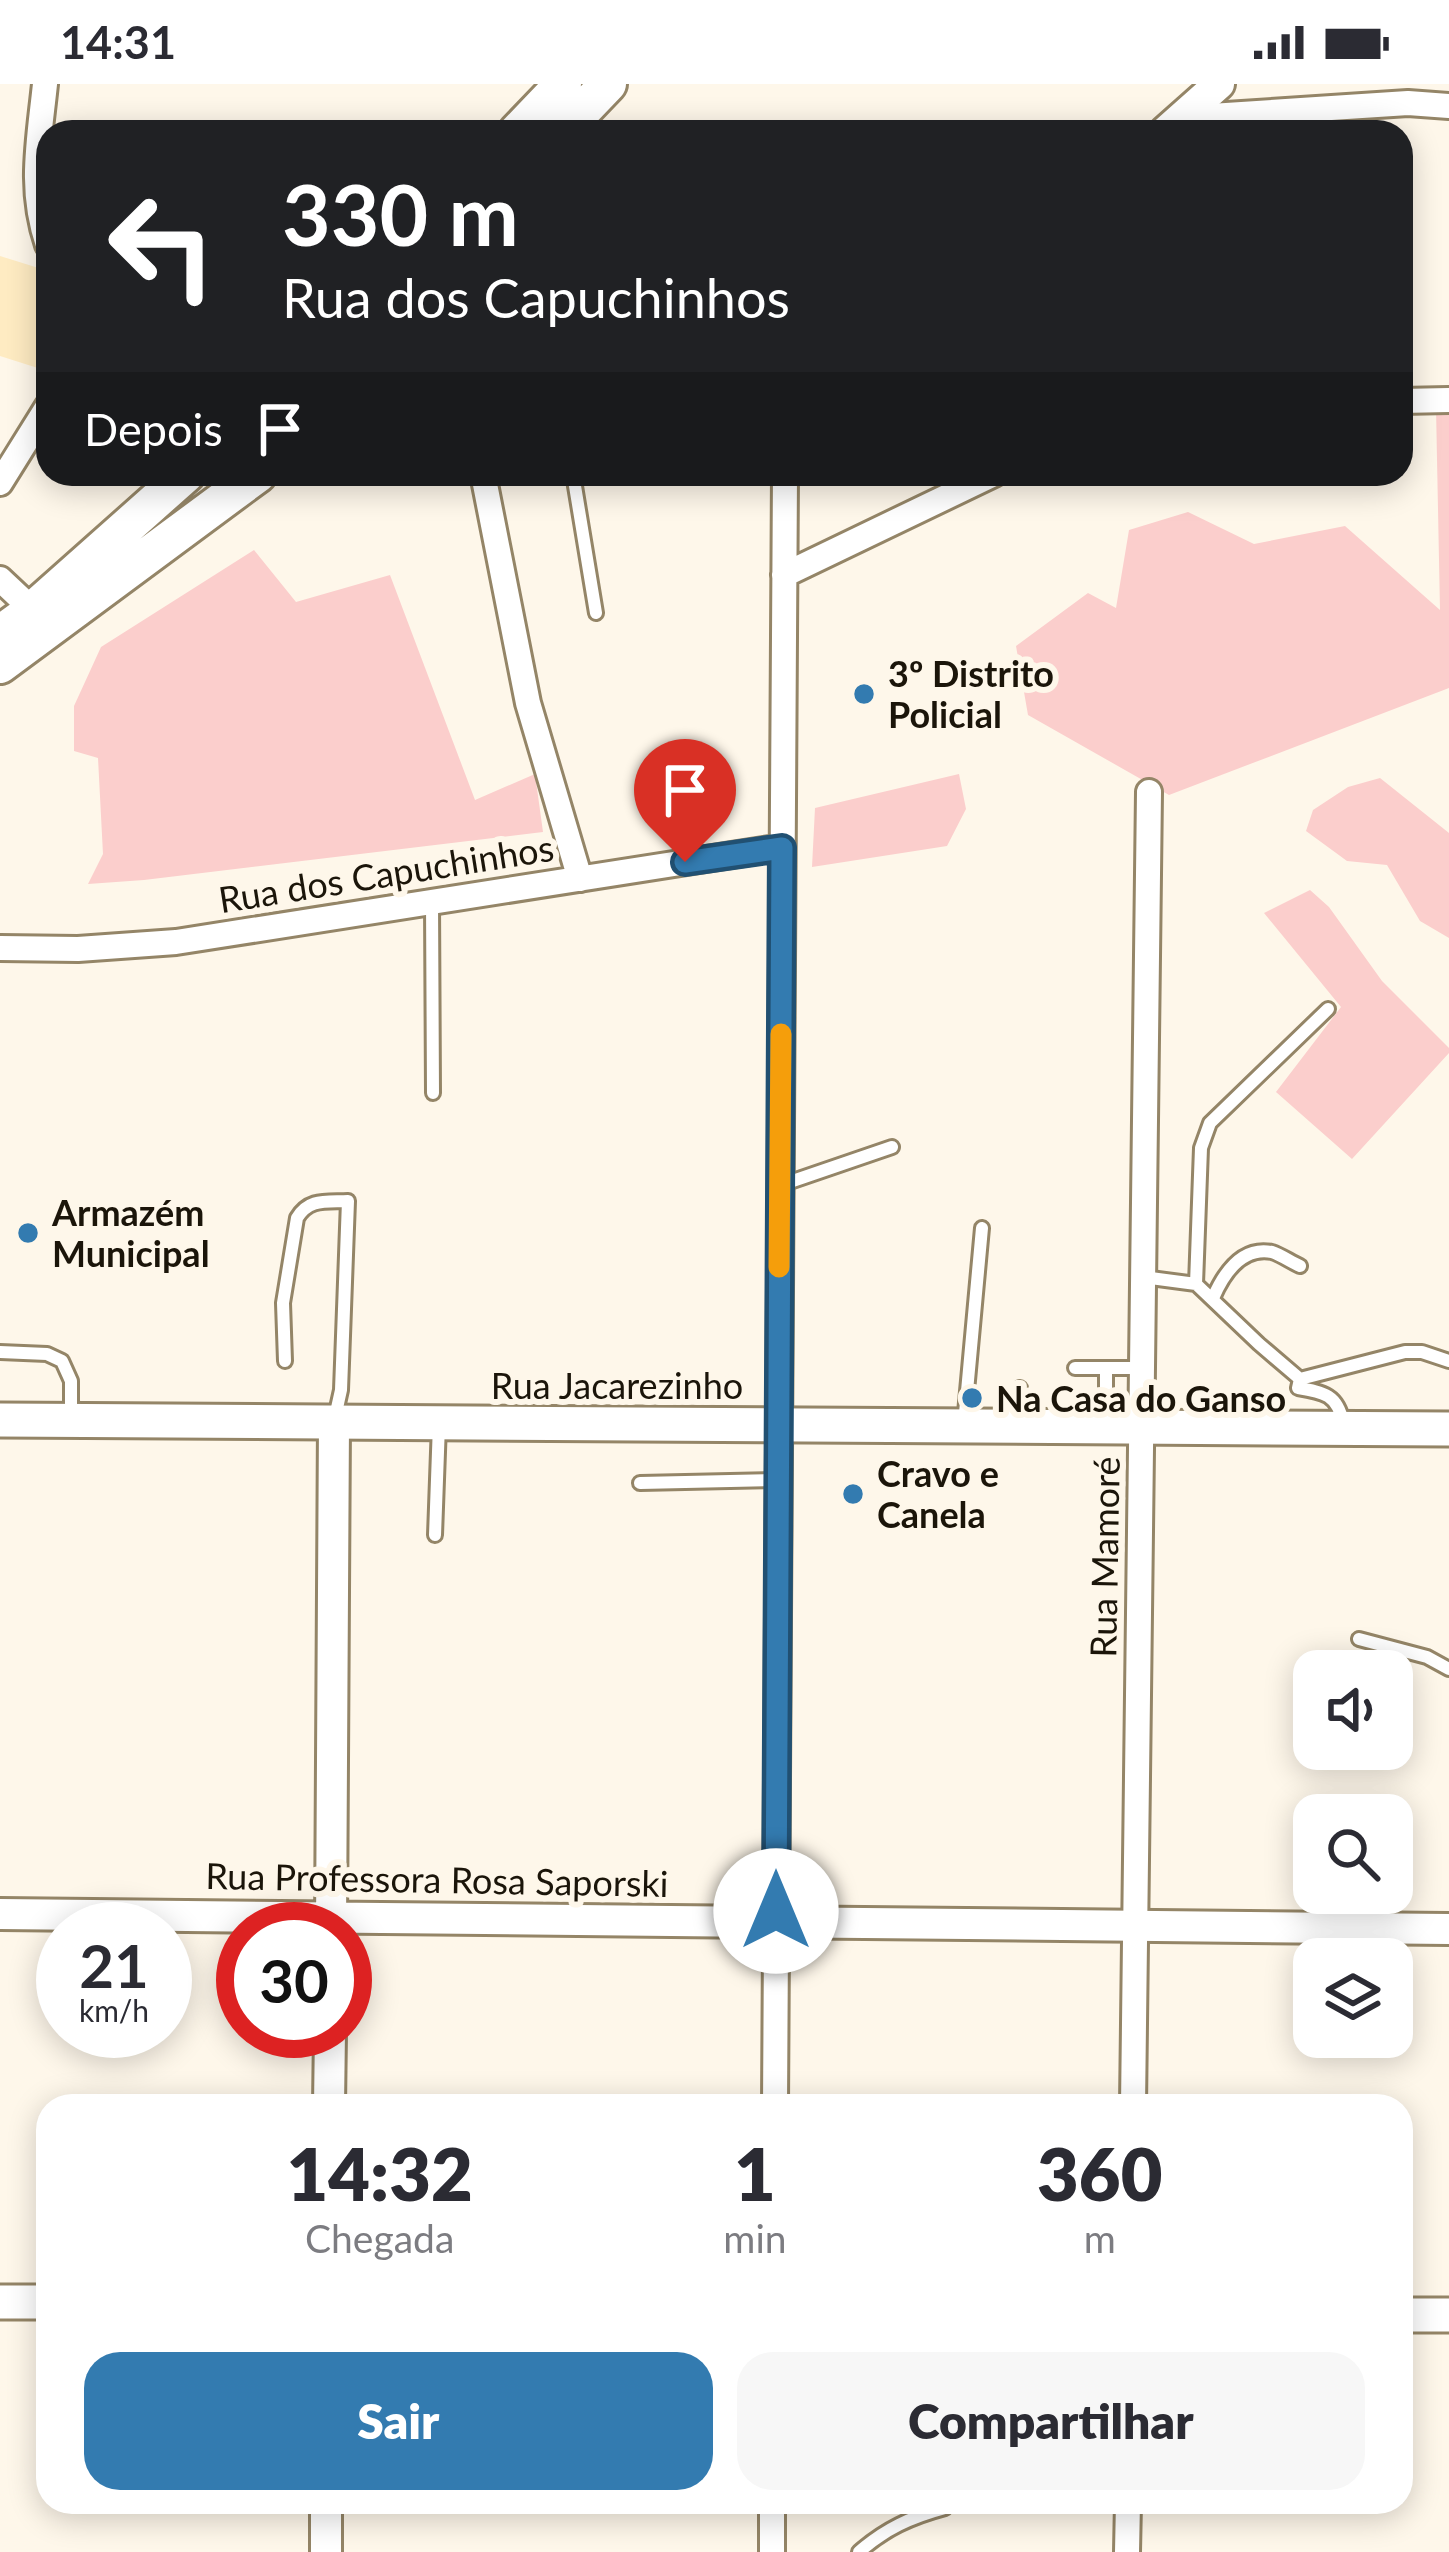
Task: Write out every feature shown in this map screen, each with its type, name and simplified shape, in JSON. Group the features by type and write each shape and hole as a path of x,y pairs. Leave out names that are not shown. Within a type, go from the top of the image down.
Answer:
{"main road":[{"path":"528,120 563,84"},
{"path":"574,120 608,84"},
{"path":"0,634 172,486"},
{"path":"0,664 237,486"},
{"name":"Rua Jacarezinho","path":"0,1420 1449,1429"},
{"path":"0,2302 36,2302"},
{"path":"1413,2314 1449,2315"}],"street":[{"path":"41,120 45,84"},
{"path":"1178,120 1219,84"},
{"path":"1228,120 1408,104 1449,106"},
{"path":"1413,401 1449,400"},
{"path":"0,483 36,425"},
{"path":"485,486 528,703 580,879"},
{"path":"775,2094 784,486"},
{"path":"784,575 969,486"},
{"path":"0,579 33,610"},
{"name":"Rua Mamoré","path":"1133,2094 1149,792"},
{"name":"Rua dos Capuchinhos","path":"0,948 78,949 176,942 782,848"},
{"path":"331,1902 334,1422"},
{"name":"Rua Professora Rosa Saporski","path":"0,1913 216,1920"},
{"name":"Rua Professora Rosa Saporski","path":"372,1923 1449,1929"},
{"path":"329,2094 330,2058"},
{"path":"326,2514 326,2552"},
{"path":"772,2514 772,2552"},
{"path":"1127,2552 1128,2514"}],"lane":[{"path":"575,486 596,614"},
{"path":"432,902 433,1093"},
{"path":"1196,1283 1204,1134 1328,1009"},
{"path":"780,1186 892,1147"},
{"path":"285,1361 283,1303 297,1218 315,1202 348,1201 341,1390 334,1422"},
{"path":"963,1426 982,1228"},
{"path":"1213,1298 1223,1275 1255,1252 1272,1252 1300,1266"},
{"path":"1143,1277 1196,1283 1300,1379"},
{"path":"0,1352 47,1354 62,1361 71,1381 71,1421"},
{"path":"1300,1379 1405,1352 1449,1361"},
{"path":"1076,1368 1142,1368"},
{"path":"1106,1368 1106,1427"},
{"path":"1300,1379 1298,1388 1331,1395 1344,1428"},
{"path":"1020,1388 1020,1426"},
{"path":"435,1535 439,1423"},
{"path":"640,1484 778,1480"},
{"path":"1359,1639 1449,1669"},
{"path":"859,2552 887,2530 922,2514"}],"shaded area":[{"path":"0,256 36,267 36,367 0,356"},
{"path":"1436,408 1449,415 1449,688 1169,795 1028,715 1016,646 1088,593 1116,608 1129,530 1188,512 1254,544 1345,526 1440,610"},
{"path":"254,550 296,602 390,575 475,800 535,774 543,832 88,884 103,854 98,758 74,751 74,706 101,647"},
{"path":"959,774 966,809 947,846 812,867 815,808"},
{"path":"1380,778 1449,833 1449,938 1420,921 1387,865 1347,861 1306,831 1313,810 1348,787"},
{"path":"1310,890 1329,907 1382,981 1449,1048 1352,1159 1276,1092 1341,1007 1264,913"}],"slow traffic":[{"path":"779,1267 781,1034"}],"place":[{"name":"3º Distrito Policial","path":"864,694"},
{"name":"Armazém Municipal","path":"28,1233"},
{"name":"Na Casa do Ganso","path":"972,1398"},
{"name":"Cravo e Canela","path":"853,1494"}],"route":[{"path":"685,862 782,848 776,1911"}]}
